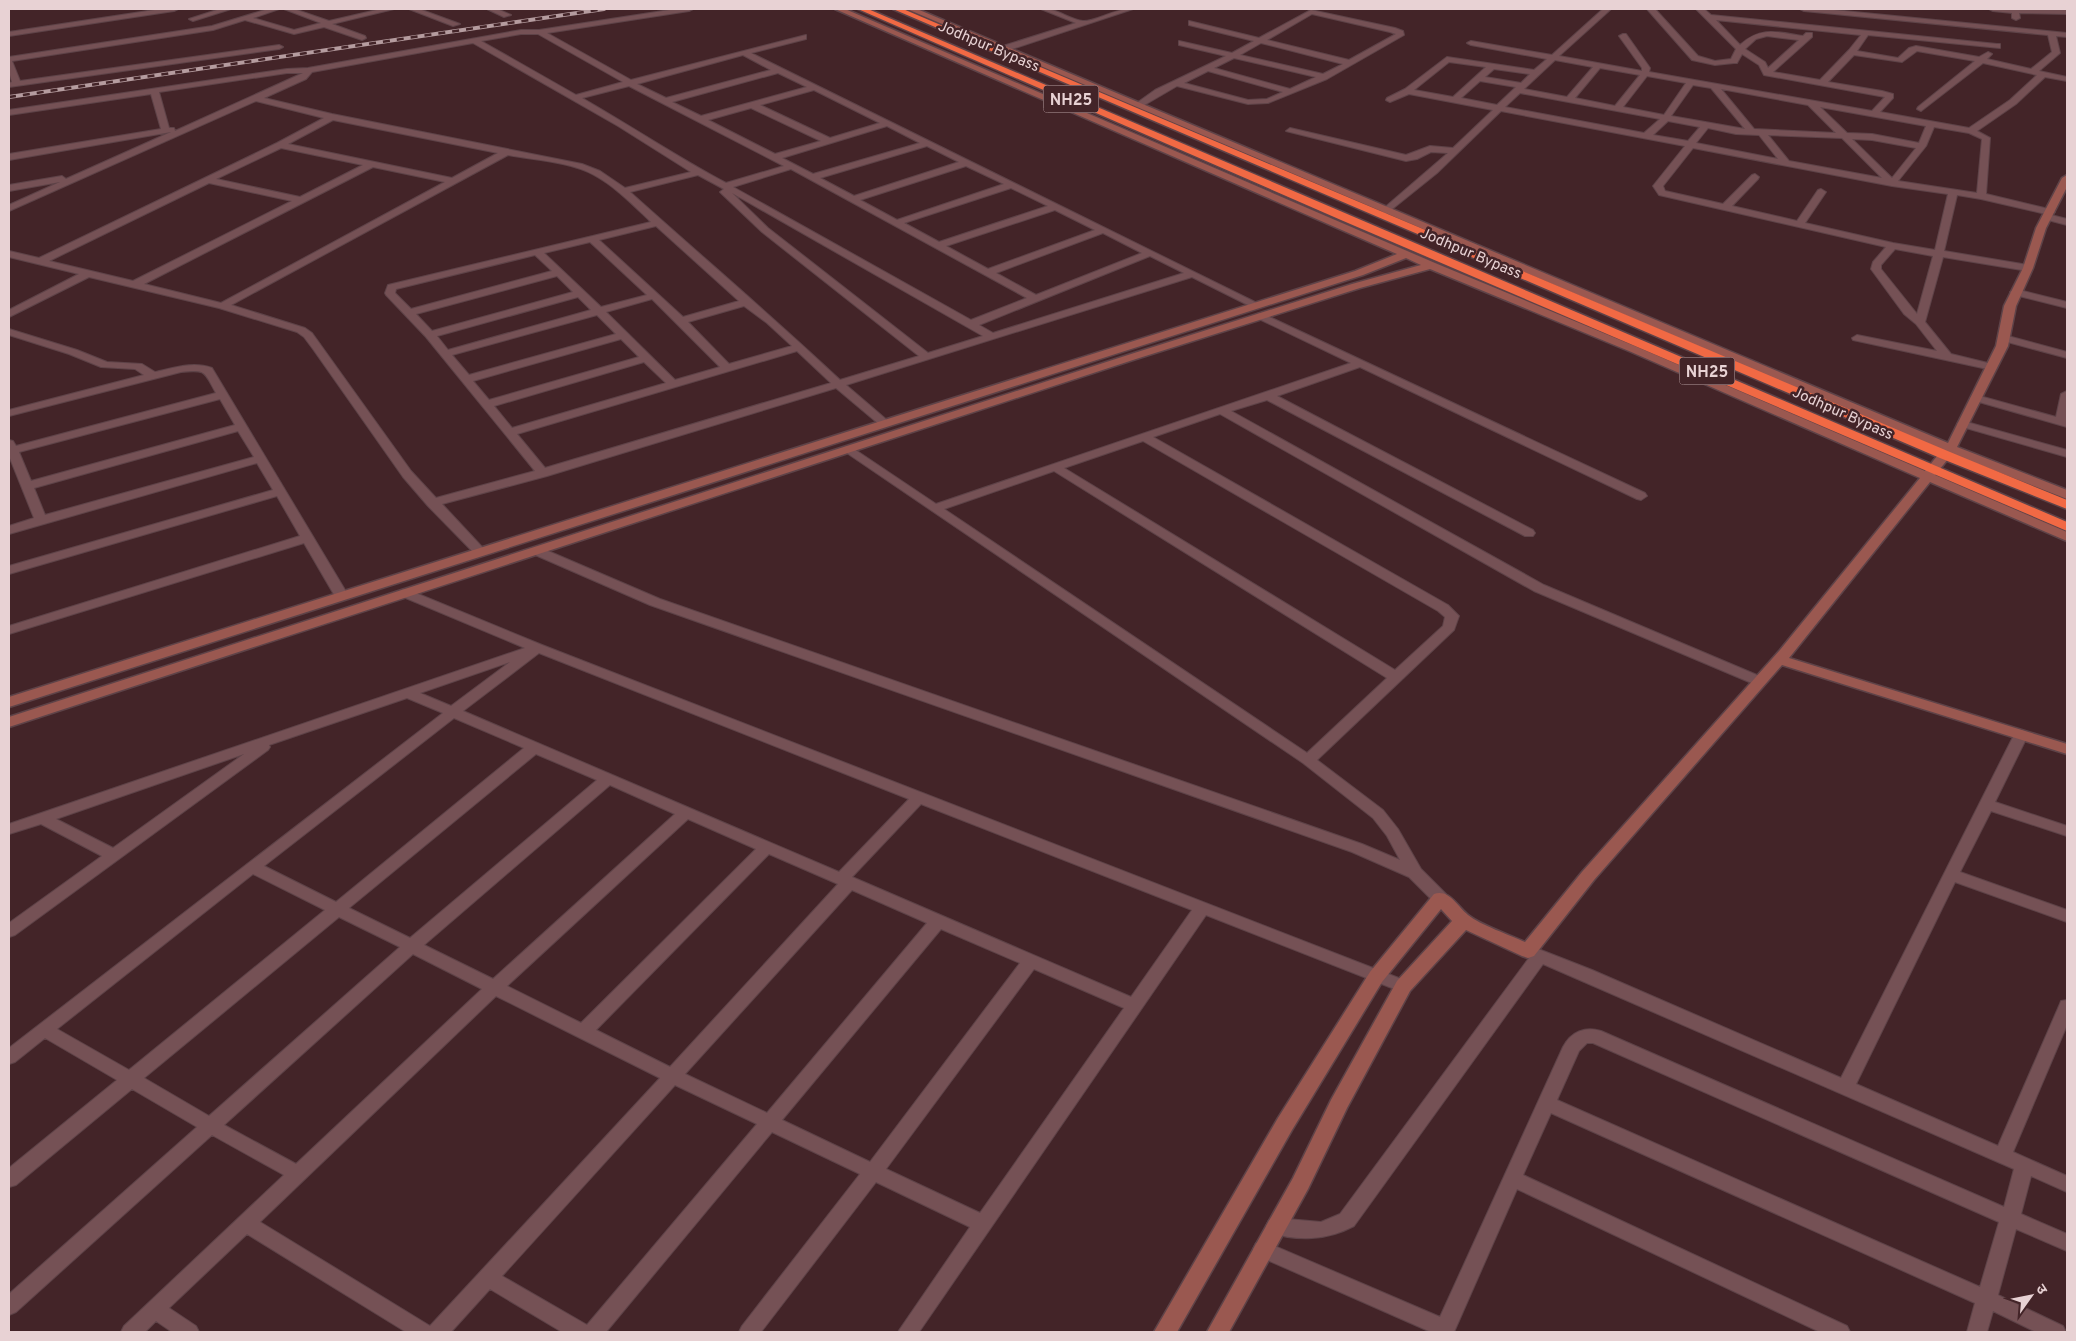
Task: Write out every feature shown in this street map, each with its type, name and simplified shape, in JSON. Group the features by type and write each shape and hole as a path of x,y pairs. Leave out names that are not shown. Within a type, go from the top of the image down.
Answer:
{"highway":[{"name":"Jodhpur Bypass","path":"862,9 1679,359 1931,474 2067,527"},
{"path":"897,9 1303,182 1950,448 2067,505"}],"street":[{"path":"9,34 174,9"},
{"path":"193,19 227,9"},
{"path":"275,9 213,28 9,61 13,85 279,46"},
{"path":"288,9 362,38"},
{"path":"349,9 366,14"},
{"path":"245,18 294,32 390,9"},
{"path":"413,9 456,24"},
{"path":"491,9 507,15"},
{"path":"9,112 287,71 308,70 521,32 539,32 689,9"},
{"path":"839,9 1431,265 1931,474 2067,537"},
{"path":"915,9 1386,211 1950,448 2067,495"},
{"path":"1045,9 1082,23"},
{"path":"1006,48 1126,9"},
{"path":"1386,211 1455,151 1552,58 1607,9"},
{"path":"1651,9 1695,58 1715,63 1734,61 1740,49 1755,36 1770,34 1804,39"},
{"path":"1700,9 1740,49 1762,64 1767,73"},
{"path":"1804,9 1836,10 2067,35"},
{"path":"1993,9 2067,12"},
{"path":"2015,11 2017,30"},
{"path":"1138,105 1176,83 1234,55 1311,12 1400,33 1400,35 1350,63 1268,101 1252,103 1176,83"},
{"path":"1336,17 1344,13"},
{"path":"1709,17 1997,46"},
{"path":"1192,24 1350,63"},
{"path":"1767,73 1804,39 1821,28"},
{"path":"1921,109 1997,46 2000,28"},
{"path":"539,32 630,83 792,166 1034,298"},
{"path":"1814,104 1821,90 1867,32"},
{"path":"2033,72 2056,53 2051,33"},
{"path":"1616,108 1645,74 1646,68 1644,62 1623,36"},
{"path":"574,98 804,37"},
{"path":"1852,52 1902,60 1924,38"},
{"path":"473,40 712,179 992,336"},
{"path":"1182,43 1324,76"},
{"path":"1471,43 1971,131 1986,138 1981,196"},
{"path":"1916,48 2067,79"},
{"path":"744,53 1192,274 1360,363 1641,496"},
{"path":"1390,100 1408,91 1447,59 1536,73"},
{"path":"1454,100 1493,65"},
{"path":"1569,100 1598,66"},
{"path":"1206,68 1290,91"},
{"path":"9,208 303,77 307,74 308,70"},
{"path":"665,101 779,70"},
{"path":"1767,73 1807,80 1821,90 1882,93 1890,96 1874,115"},
{"path":"1971,131 2013,102 2043,74"},
{"path":"1479,78 1569,100 1705,126 1758,133 1872,137 1922,146"},
{"path":"1646,136 1666,118 1691,82"},
{"path":"1714,86 1786,163"},
{"path":"701,119 813,88"},
{"path":"154,90 166,131"},
{"path":"1408,91 1892,183 1981,196 2048,214 2067,222"},
{"path":"255,98 332,117 580,166 598,173 623,191 884,423"},
{"path":"1814,104 1892,183"},
{"path":"752,105 829,141"},
{"path":"39,262 280,145 332,117"},
{"path":"775,157 886,124"},
{"path":"1892,183 1922,146 1931,125"},
{"path":"1705,126 1658,186 1660,192 1893,246 2028,268"},
{"path":"9,157 191,127"},
{"path":"1290,131 1406,158 1414,158 1430,149 1455,151"},
{"path":"812,177 926,144"},
{"path":"280,145 452,181"},
{"path":"222,306 277,278 506,152"},
{"path":"852,199 966,163"},
{"path":"134,285 370,164"},
{"path":"726,186 792,166"},
{"path":"623,191 700,172"},
{"path":"9,188 82,176"},
{"path":"1725,208 1755,177"},
{"path":"1276,1226 1318,1232 1335,1228 1347,1220 1588,876 1781,656 1931,474 1950,448 2002,346 2010,306 2015,292 2028,268 2041,228 2067,178"},
{"path":"712,179 765,230 927,357"},
{"path":"207,180 300,200"},
{"path":"896,223 1011,186"},
{"path":"1920,322 1939,253 1953,191"},
{"path":"1799,225 1821,192"},
{"path":"938,246 1054,206"},
{"path":"543,473 430,334 390,293 392,286 658,223"},
{"path":"987,273 1103,230"},
{"path":"593,239 681,321 726,368"},
{"path":"1893,246 1876,264 1876,269 1908,312 1920,322 1947,356"},
{"path":"538,252 673,384"},
{"path":"971,324 1150,253"},
{"path":"9,254 222,306 286,325 308,335 407,474 432,503 479,551"},
{"path":"9,722 537,551 1259,311 1406,254"},
{"path":"9,702 884,423 1259,311 1431,265"},
{"path":"410,313 559,272"},
{"path":"9,314 87,274"},
{"path":"432,503 543,473 927,357 1192,274"},
{"path":"2015,292 2067,305"},
{"path":"430,334 580,293"},
{"path":"445,354 653,296"},
{"path":"681,321 746,302"},
{"path":"9,332 73,352 105,365 138,366 153,376"},
{"path":"467,379 624,335"},
{"path":"1858,338 1992,366"},
{"path":"2004,338 2067,355"},
{"path":"511,432 800,347"},
{"path":"487,404 646,358"},
{"path":"936,508 1360,363"},
{"path":"9,413 181,369 200,367 208,370 341,595"},
{"path":"40,520 10,448 222,394"},
{"path":"1976,398 2064,423 2067,394"},
{"path":"1268,396 1529,533"},
{"path":"1221,410 1539,588 1759,681"},
{"path":"1963,424 2067,454"},
{"path":"27,486 241,427"},
{"path":"1144,437 1434,603 1452,616 1449,627 1308,760"},
{"path":"1950,448 2067,487"},
{"path":"847,449 1308,760 1378,814 1393,833 1415,873 1463,921 1534,954 1586,974 2067,1184"},
{"path":"9,530 260,459"},
{"path":"1055,467 1396,677"},
{"path":"9,570 279,492"},
{"path":"9,630 307,538"},
{"path":"537,551 656,602 1357,848 1415,873"},
{"path":"406,594 537,648 1403,986"},
{"path":"12,829 537,648"},
{"path":"9,1057 537,648"},
{"path":"1781,656 2067,749"},
{"path":"1781,656 2067,742"},
{"path":"408,693 1134,1005"},
{"path":"1844,1088 2021,735"},
{"path":"9,931 275,738"},
{"path":"9,1179 336,908 534,748"},
{"path":"9,1306 412,946 608,779"},
{"path":"438,1332 673,1076 920,797"},
{"path":"1986,804 2067,831"},
{"path":"132,1332 494,987 685,813"},
{"path":"42,818 114,855"},
{"path":"584,1031 767,848"},
{"path":"252,867 673,1076 983,1224"},
{"path":"1951,875 2067,916"},
{"path":"1165,1332 1285,1124 1376,977 1440,898"},
{"path":"908,1332 1203,907"},
{"path":"594,1332 938,921"},
{"path":"1218,1332 1301,1183 1338,1106 1403,986 1463,921"},
{"path":"749,1332 873,1172 1031,961"},
{"path":"2002,1157 2067,1006"},
{"path":"44,1029 210,1126 298,1174"},
{"path":"1263,1249 1444,1330 1572,1047 1583,1036 1595,1036 2067,1243"},
{"path":"1547,1103 1987,1299 2056,1332"},
{"path":"1977,1332 2024,1166"},
{"path":"1512,1178 1840,1332"},
{"path":"246,1223 424,1332"},
{"path":"488,1278 580,1332"},
{"path":"155,1310 189,1332"}],"railway":[{"path":"9,97 604,9"}]}
